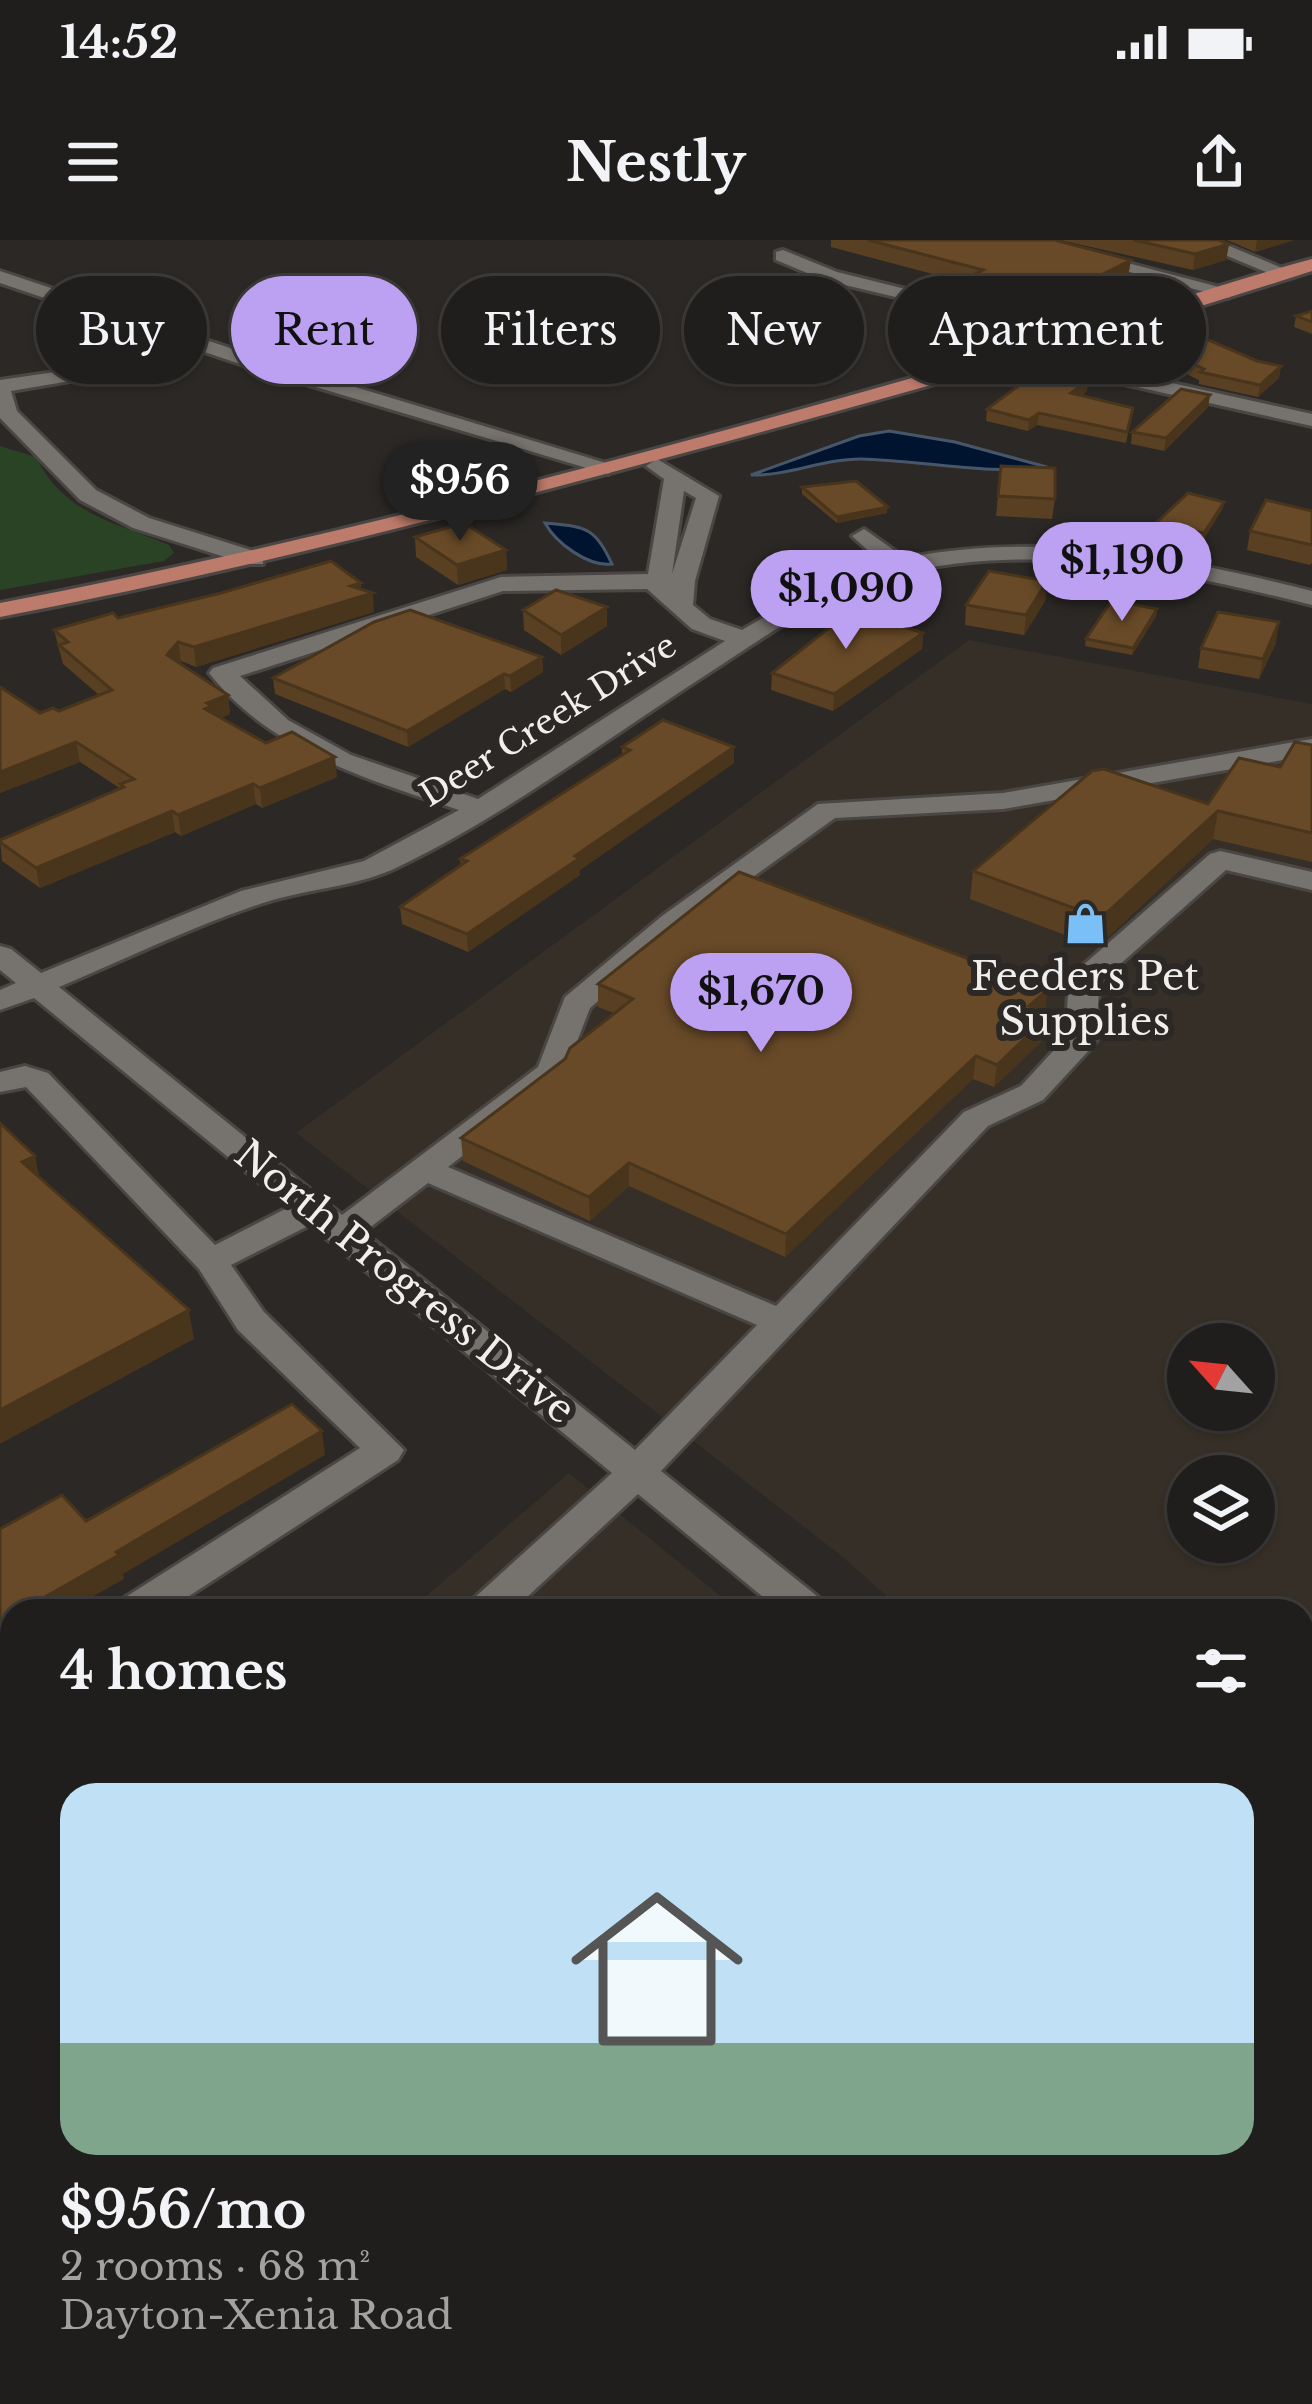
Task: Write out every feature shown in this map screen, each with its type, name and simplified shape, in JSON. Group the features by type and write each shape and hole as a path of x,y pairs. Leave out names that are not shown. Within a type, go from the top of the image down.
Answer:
{"main road":[{"path":"1206,300 1312,265"},
{"path":"0,610 255,559 919,384"}],"street":[{"path":"1018,240 1233,291"},
{"path":"1198,240 1286,274"},
{"path":"783,256 888,290"},
{"path":"0,278 277,370 608,466"},
{"path":"36,381 0,387 8,413 73,485 141,523 255,559"},
{"path":"1152,384 1312,419"},
{"path":"642,458 708,496 671,580 658,586 700,624 744,639"},
{"path":"671,580 674,478"},
{"path":"864,536 902,567"},
{"name":"Deer Creek Drive","path":"0,1001 254,896 389,861 744,639 832,590 902,567 976,554 1056,552 1125,557 1312,598"},
{"path":"478,808 342,761 279,726 222,673 501,584 671,580"},
{"path":"342,1232 552,1071 576,1004 672,922 828,810 1004,801 1312,747"},
{"path":"499,1599 638,1471 976,1119 1032,1093 1081,1040 1084,980 1220,860 1312,881"},
{"name":"North Progress Drive","path":"0,955 793,1599"},
{"path":"0,1082 25,1076 37,1080 212,1261 251,1321 385,1450 154,1599"},
{"path":"424,1169 781,1322"},
{"path":"212,1261 313,1209"}],"shaded area":[{"path":"969,640 1312,704 1312,1599 890,1599 839,1554 296,1133"},
{"path":"569,1473 724,1599 423,1599"}],"green space":[{"path":"0,446 36,457 61,492 92,514 169,545 174,553 164,561 0,590"}],"water":[{"path":"889,431 955,442 1047,467 980,469 861,459 751,475 859,436"},
{"path":"545,523 594,535 612,564 593,562 574,552"}],"building":[{"path":"868,240 1055,240 1131,260 1099,276 975,274 983,270"},
{"path":"1134,240 1219,240 1229,244 1195,254"},
{"path":"1206,339 1281,366 1260,385 1206,373"},
{"path":"1021,384 1083,384 1071,393 1133,408 1127,432 1039,413 1029,420 987,409"},
{"path":"1181,389 1210,395 1166,438 1132,432"},
{"path":"1001,466 1055,468 1055,499 998,496"},
{"path":"856,481 888,507 837,517 802,487"},
{"path":"1188,493 1224,502 1204,533 1156,523"},
{"path":"1266,500 1312,511 1312,545 1250,531"},
{"path":"464,523 506,550 457,565 415,537"},
{"path":"331,561 361,583 351,586 373,593 194,647 178,642 167,655 228,695 207,703 212,706 205,709 266,743 292,732 335,757 260,788 253,784 178,815 172,811 36,868 0,842 134,779 76,742 0,772 0,687 40,713 53,708 59,711 112,690 59,645 68,642 54,630 113,613 118,618 221,593"},
{"path":"989,571 1047,581 1026,615 966,605"},
{"path":"556,590 607,607 561,635 523,610"},
{"path":"1112,600 1157,609 1133,648 1086,639"},
{"path":"410,610 542,657 407,731 273,678 374,622"},
{"path":"1218,612 1279,622 1263,659 1201,648"},
{"path":"848,613 923,633 834,694 772,673"},
{"path":"663,720 734,747 467,934 400,907 467,861 460,859 630,750 622,747"},
{"path":"1295,742 1312,745 1312,833 1218,811 1101,918 973,871 1092,771 1104,769 1208,804 1239,758 1280,767"},
{"path":"739,872 1048,989 1029,1006 1050,1014 997,1065 976,1056 786,1234 629,1163 589,1197 461,1138 565,1059 570,1048 633,999 598,984"},
{"path":"0,1123 35,1156 22,1162 189,1310 0,1410"},
{"path":"292,1404 322,1431 41,1599 0,1599 0,1529 62,1495 86,1521"}],"place":[{"name":"Feeders Pet Supplies","path":"1085,924"}]}
